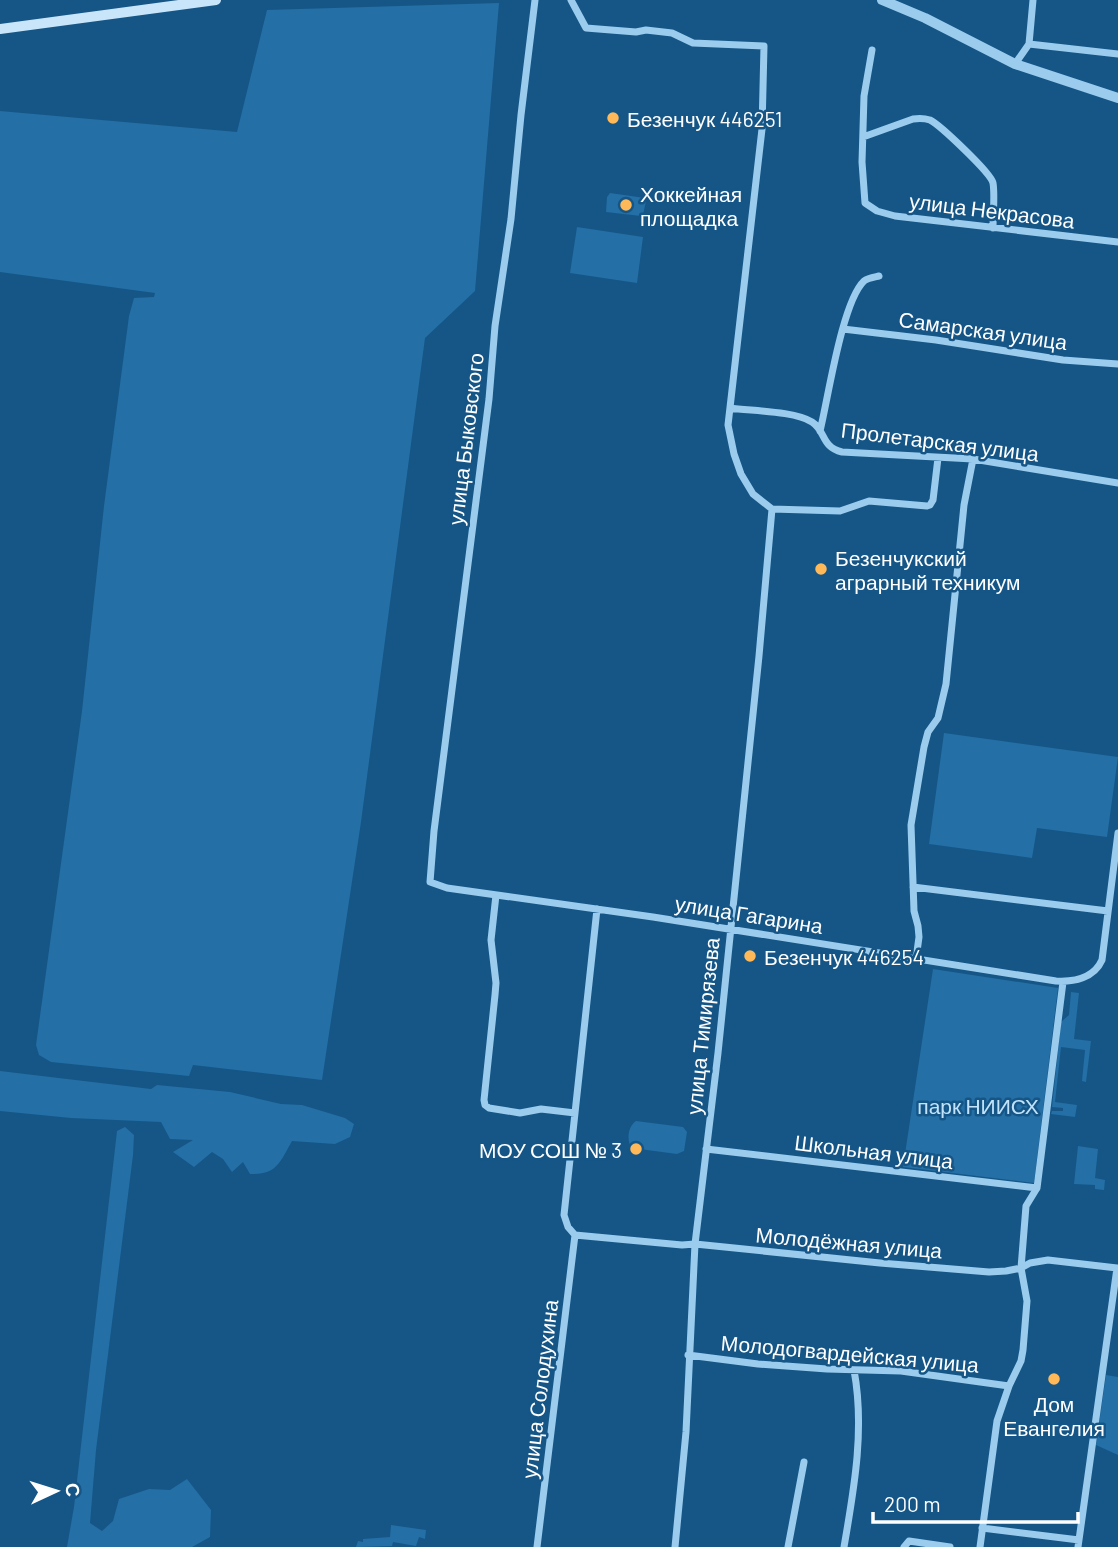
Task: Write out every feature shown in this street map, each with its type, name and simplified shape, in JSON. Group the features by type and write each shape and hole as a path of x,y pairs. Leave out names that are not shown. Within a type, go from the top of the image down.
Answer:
{"main road":[{"path":"0,29 216,0"}],"street":[{"name":"улица Быковского","path":"430,882 535,0"},
{"path":"571,0 586,28 672,33 693,43 764,46 762,129 728,425 741,474 753,494 772,509 840,511 869,501 927,506 933,500 938,458"},
{"path":"882,0 925,18 1015,64 1118,99"},
{"path":"1015,64 1029,44 1033,0"},
{"path":"1029,44 1118,54"},
{"path":"872,50 864,96 863,137 913,119 931,120 982,168 993,183 993,228"},
{"name":"улица Некрасова","path":"863,137 865,203 877,211 895,216 1118,243"},
{"path":"820,431 852,298 865,280 879,276"},
{"name":"Самарская улица","path":"843,329 1118,364"},
{"name":"Пролетарская улица","path":"730,408 799,416 814,423 827,444 842,452 973,459 1118,483"},
{"path":"916,959 919,937 914,911 911,825 924,747 928,732 938,718 946,684 964,505 973,459"},
{"name":"улица Тимирязева","path":"675,1547 686,1432 695,1244 731,929 772,509"},
{"path":"980,1547 994,1432 1009,1386 1021,1361 1024,1341 1027,1301 1021,1268 1026,1206 1037,1188 1063,982 1083,978 1100,965 1118,833"},
{"name":"улица Гагарина","path":"430,882 447,888 731,929 1063,982"},
{"path":"913,887 1108,911"},
{"path":"496,895 491,940 496,983 485,1105 520,1113 541,1108 575,1113"},
{"path":"575,1236 568,1227 564,1214 597,909"},
{"name":"Школьная улица","path":"706,1149 1037,1188"},
{"name":"Молодёжная улица","path":"575,1236 695,1244 880,1264 989,1272 1021,1268 1030,1263 1048,1260 1117,1268"},
{"name":"улица Солодухина","path":"537,1547 575,1236"},
{"path":"982,1528 1078,1543 1117,1268"},
{"name":"Молодогвардейская улица","path":"688,1355 758,1364 901,1371 1009,1386"},
{"path":"844,1547 853,1492 858,1431 854,1370"},
{"path":"788,1547 804,1462"},
{"path":"904,1547 909,1541 950,1547"}],"green space":[{"path":"499,3 475,291 425,338 361,822 322,1080 193,1065 189,1076 51,1062 39,1055 36,1045 82,711 104,506 129,316 134,298 154,297 155,293 0,272 0,111 237,132 267,10"},
{"name":"Хоккейная площадка","path":"610,193 645,198 643,215 606,212 607,197"},
{"path":"577,227 643,237 637,283 570,273"},
{"path":"944,733 1118,757 1107,837 1037,828 1032,858 929,844"},
{"name":"парк НИИСХ","path":"933,969 1058,988 1034,1183 903,1167"},
{"path":"1071,992 1079,993 1074,1039 1091,1041 1086,1082 1082,1081 1085,1050 1061,1047 1055,1102 1077,1105 1075,1117 1051,1114 1052,1111 1063,1111 1063,1108 1052,1107 1061,1022 1069,1015"},
{"path":"0,1071 151,1089 157,1085 230,1092 281,1104 302,1105 345,1118 354,1124 350,1137 335,1144 292,1141 277,1166 259,1174 250,1174 243,1162 232,1172 223,1159 212,1152 194,1167 173,1152 193,1140 170,1139 161,1122 71,1118 0,1111"},
{"path":"636,1121 683,1127 687,1132 684,1151 677,1154 632,1148 629,1134"},
{"path":"125,1127 134,1135 133,1155 96,1450 90,1523 102,1531 113,1521 119,1499 149,1489 170,1490 187,1479 211,1510 210,1537 192,1547 67,1547 74,1507 117,1131"},
{"path":"1078,1146 1098,1149 1095,1178 1105,1180 1104,1190 1095,1189 1095,1185 1074,1184"},
{"path":"1106,1375 1118,1377 1118,1455 1096,1445"},
{"path":"391,1525 426,1530 425,1539 419,1537 416,1546 393,1542 392,1546 356,1547 358,1541 363,1542 363,1539 390,1537"}],"place":[{"name":"Безенчук 446251","path":"613,118"},
{"name":"Хоккейная площадка","path":"626,205"},
{"name":"Безенчукский аграрный техникум","path":"821,569"},
{"name":"Безенчук 446254","path":"750,956"},
{"name":"МОУ СОШ № 3","path":"636,1149"},
{"name":"Дом Евангелия","path":"1054,1379"}]}
